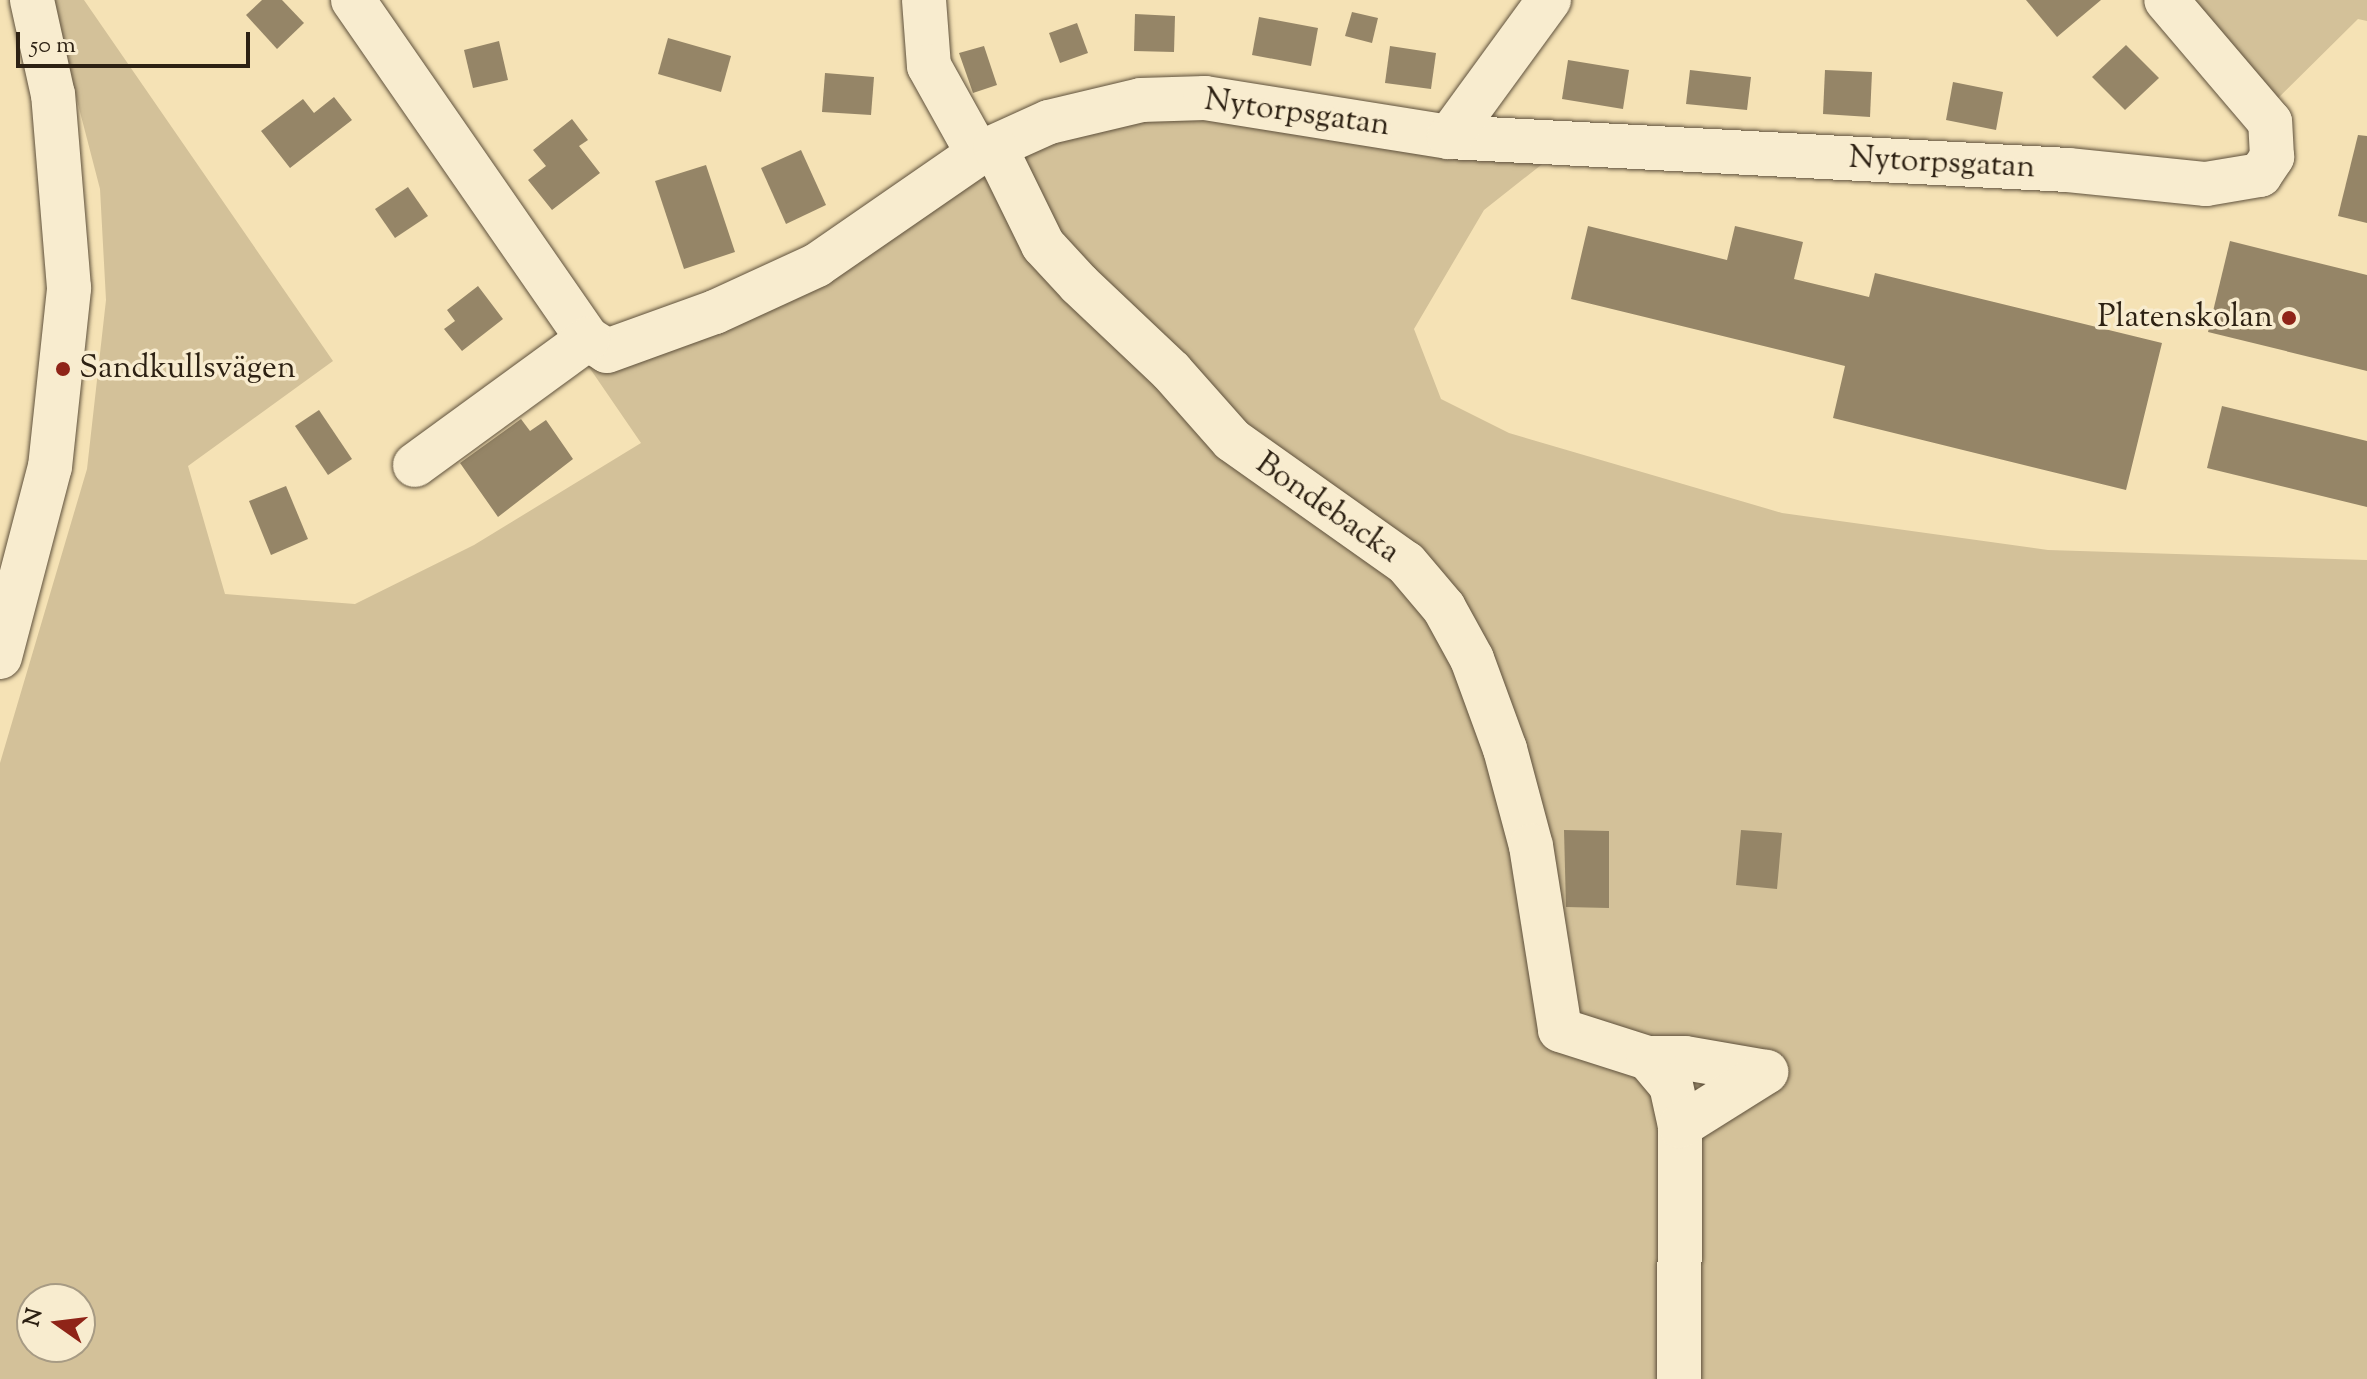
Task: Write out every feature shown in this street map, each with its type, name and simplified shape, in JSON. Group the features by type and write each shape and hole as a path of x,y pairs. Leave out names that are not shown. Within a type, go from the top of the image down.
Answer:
{"street":[{"path":"0,657 50,467 69,288 53,95 32,0"},
{"path":"353,0 588,339 415,465"},
{"name":"Bondebacka","path":"924,0 929,66 986,150 1043,245 1079,284 1171,371 1232,440 1394,554 1444,608 1472,659 1505,749 1531,846 1560,1030 1648,1058"},
{"path":"1449,137 1549,0"},
{"name":"Nytorpsgatan","path":"588,339 607,351 627,348 817,265 986,150 1090,110 1141,100 1205,98 1449,137 2068,170 2206,184 2260,175 2272,157 2270,122 2178,4"},
{"path":"1648,1058 1671,1085 1680,1126 1679,1379"},
{"path":"1648,1058 1685,1058 1766,1072 1680,1126"}],"shaded area":[{"path":"51,0 84,0 333,361 188,466 225,594 355,604 474,545 641,443 567,335 625,340 1153,89 1565,146 1484,210 1414,329 1441,399 1509,433 1782,513 2048,550 2367,560 2367,1379 0,1379 0,763 87,469 106,300 100,189"},
{"path":"2173,0 2367,0 2367,21 2358,19 2269,107"}],"building":[{"path":"262,0 282,0 304,23 277,49 246,15"},
{"path":"2026,0 2101,0 2057,37"},
{"path":"1352,12 1378,18 1372,43 1345,36"},
{"path":"1135,14 1175,16 1174,52 1134,51"},
{"path":"1259,17 1318,28 1311,66 1252,55"},
{"path":"1077,23 1088,53 1060,63 1049,33"},
{"path":"668,38 731,56 721,92 658,74"},
{"path":"499,41 508,80 473,88 464,50"},
{"path":"2126,45 2159,78 2125,110 2092,77"},
{"path":"984,46 997,85 973,93 959,53"},
{"path":"1390,46 1436,53 1431,89 1385,83"},
{"path":"1568,60 1629,70 1623,109 1562,99"},
{"path":"1690,70 1751,77 1747,110 1686,104"},
{"path":"1825,70 1872,72 1870,117 1823,114"},
{"path":"825,73 874,77 871,115 822,112"},
{"path":"1953,82 2003,92 1996,130 1946,120"},
{"path":"334,97 352,120 290,168 261,131 303,99 314,113"},
{"path":"572,119 588,140 579,146 600,173 552,210 528,180 546,166 533,150"},
{"path":"2358,135 2367,136 2367,223 2338,216"},
{"path":"801,150 826,205 786,224 761,168"},
{"path":"706,165 735,252 684,269 655,181"},
{"path":"408,187 428,216 395,238 375,209"},
{"path":"1588,226 1727,260 1735,226 1803,242 1794,279 1869,297 1875,273 2162,343 2126,490 1833,418 1845,366 1571,299"},
{"path":"2230,241 2367,275 2367,371 2208,332"},
{"path":"478,286 503,319 462,351 444,329 455,321 447,310"},
{"path":"2222,406 2367,441 2367,507 2207,468"},
{"path":"319,410 352,459 328,475 295,426"},
{"path":"521,419 530,431 546,420 573,459 498,517 460,463"},
{"path":"286,486 308,539 271,555 249,501"},
{"path":"1564,830 1609,831 1609,908 1566,907"},
{"path":"1741,830 1782,833 1777,889 1736,885"}],"place":[{"name":"Platenskolan","path":"2289,318"},
{"name":"Sandkullsvägen","path":"63,369"}]}
